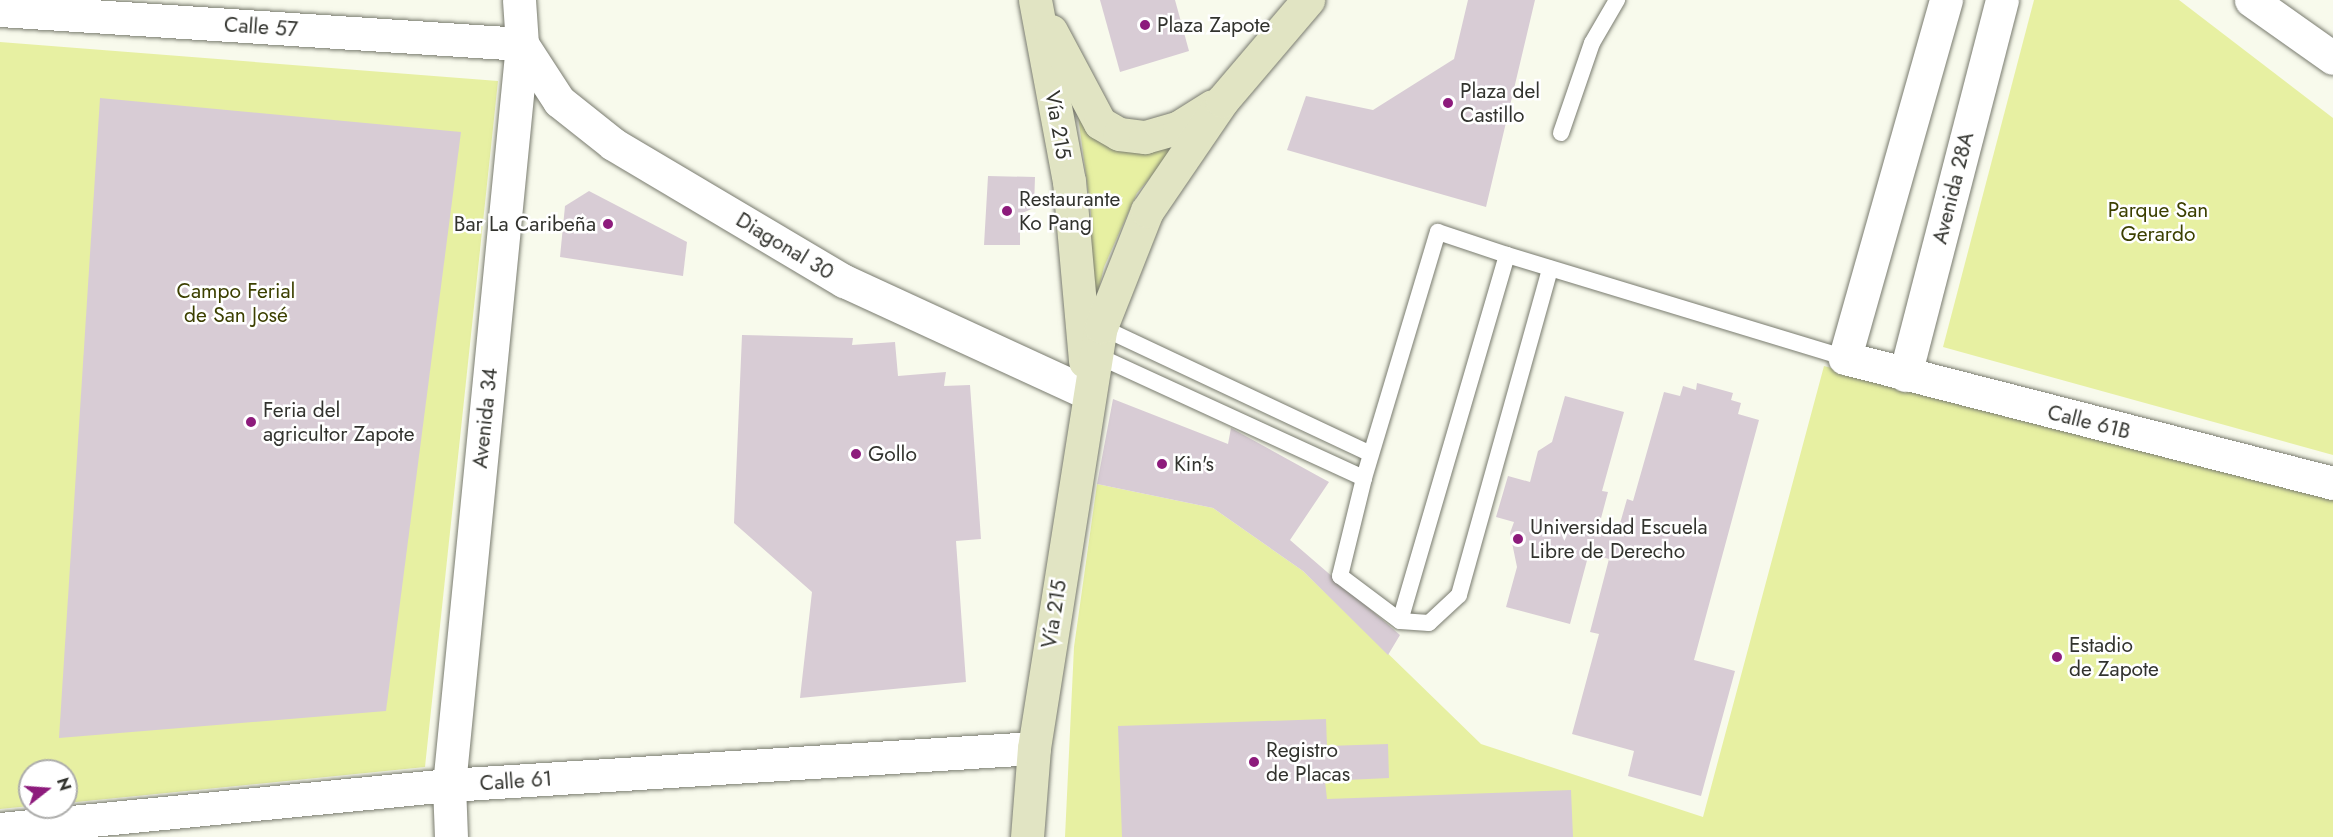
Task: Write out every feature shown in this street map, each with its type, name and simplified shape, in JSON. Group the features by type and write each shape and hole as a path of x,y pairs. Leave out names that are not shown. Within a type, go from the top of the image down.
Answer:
{"main road":[{"path":"1036,1 1100,123 1119,134 1145,138 1179,127 1221,101 1308,0"},
{"name":"Vía 215","path":"1036,1 1069,181 1088,393"},
{"name":"Vía 215","path":"1027,837 1034,748 1088,393 1098,341 1148,211 1221,101"}],"street":[{"name":"Avenida 34","path":"451,837 449,785 522,44 519,0"},
{"path":"1845,358 1946,0"},
{"name":"Avenida 28A","path":"1905,375 2002,0"},
{"path":"2251,0 2332,48"},
{"name":"Calle 57","path":"0,10 522,44"},
{"name":"Diagonal 30","path":"522,44 559,101 613,144 844,281 1088,393"},
{"name":"Calle 61B","path":"1845,358 2333,483"},
{"name":"Calle 61","path":"0,828 449,785 1034,748"}],"lane":[{"path":"1562,133 1592,43 1617,0"},
{"path":"1550,268 1459,595 1429,624 1400,621 1340,576 1364,478 1438,232 1845,358"},
{"path":"1400,621 1507,255"},
{"path":"1098,341 1371,454"},
{"path":"1098,341 1364,478"}],"green space":[{"name":"Parque San Gerardo","path":"2034,0 2179,0 2333,118 2333,455 1943,347"},
{"name":"Campo Ferial de San José","path":"0,42 498,81 425,767 78,802 78,759 18,759 18,807 0,809"},
{"path":"1076,100 1092,129 1192,129 1137,193 1104,267 1092,318 1091,213"},
{"path":"1824,366 2333,498 2333,837 1065,837 1074,647 1097,484 1213,508 1303,571 1481,744 1703,817"}],"building":[{"name":"Plaza Zapote","path":"1100,0 1175,0 1189,51 1120,72"},
{"name":"Plaza del Castillo","path":"1468,0 1535,0 1486,207 1287,150 1306,96 1373,110 1454,59"},
{"name":"Campo Ferial de San José","path":"100,98 461,132 386,711 59,738"},
{"name":"Restaurante Ko Pang","path":"988,176 1035,177 1034,208 1020,214 1020,245 984,245"},
{"name":"Bar La Caribeña","path":"589,191 687,242 683,276 560,257 565,206"},
{"name":"Gollo","path":"742,335 853,338 852,345 895,342 898,376 946,372 944,386 970,385 981,539 956,541 966,682 800,698 812,592 734,523"},
{"path":"1697,383 1733,393 1731,400 1741,403 1738,414 1759,420 1694,660 1735,671 1701,796 1628,776 1634,751 1572,734 1599,634 1590,632 1609,559 1589,553 1570,624 1506,607 1517,567 1510,533 1514,522 1496,517 1508,476 1530,482 1538,451 1552,442 1565,396 1624,412 1602,491 1608,492 1600,522 1619,527 1627,499 1633,501 1664,392 1680,396 1683,386 1696,390"},
{"path":"1113,399 1228,444 1231,428 1329,482 1290,540 1400,635 1388,655 1303,571 1213,508 1097,484"},
{"name":"Registro de Placas","path":"1326,719 1327,746 1388,744 1389,778 1325,781 1327,799 1571,790 1573,837 1122,837 1118,726"}],"place":[{"name":"Plaza Zapote","path":"1145,25"},
{"name":"Plaza del Castillo","path":"1448,103"},
{"name":"Restaurante Ko Pang","path":"1007,211"},
{"name":"Bar La Caribeña","path":"608,224"},
{"name":"Feria del agricultor Zapote","path":"251,422"},
{"name":"Gollo","path":"856,454"},
{"name":"Kin's","path":"1162,464"},
{"name":"Universidad Escuela Libre de Derecho","path":"1518,539"},
{"name":"Estadio de Zapote","path":"2057,657"},
{"name":"Registro de Placas","path":"1254,762"}]}
